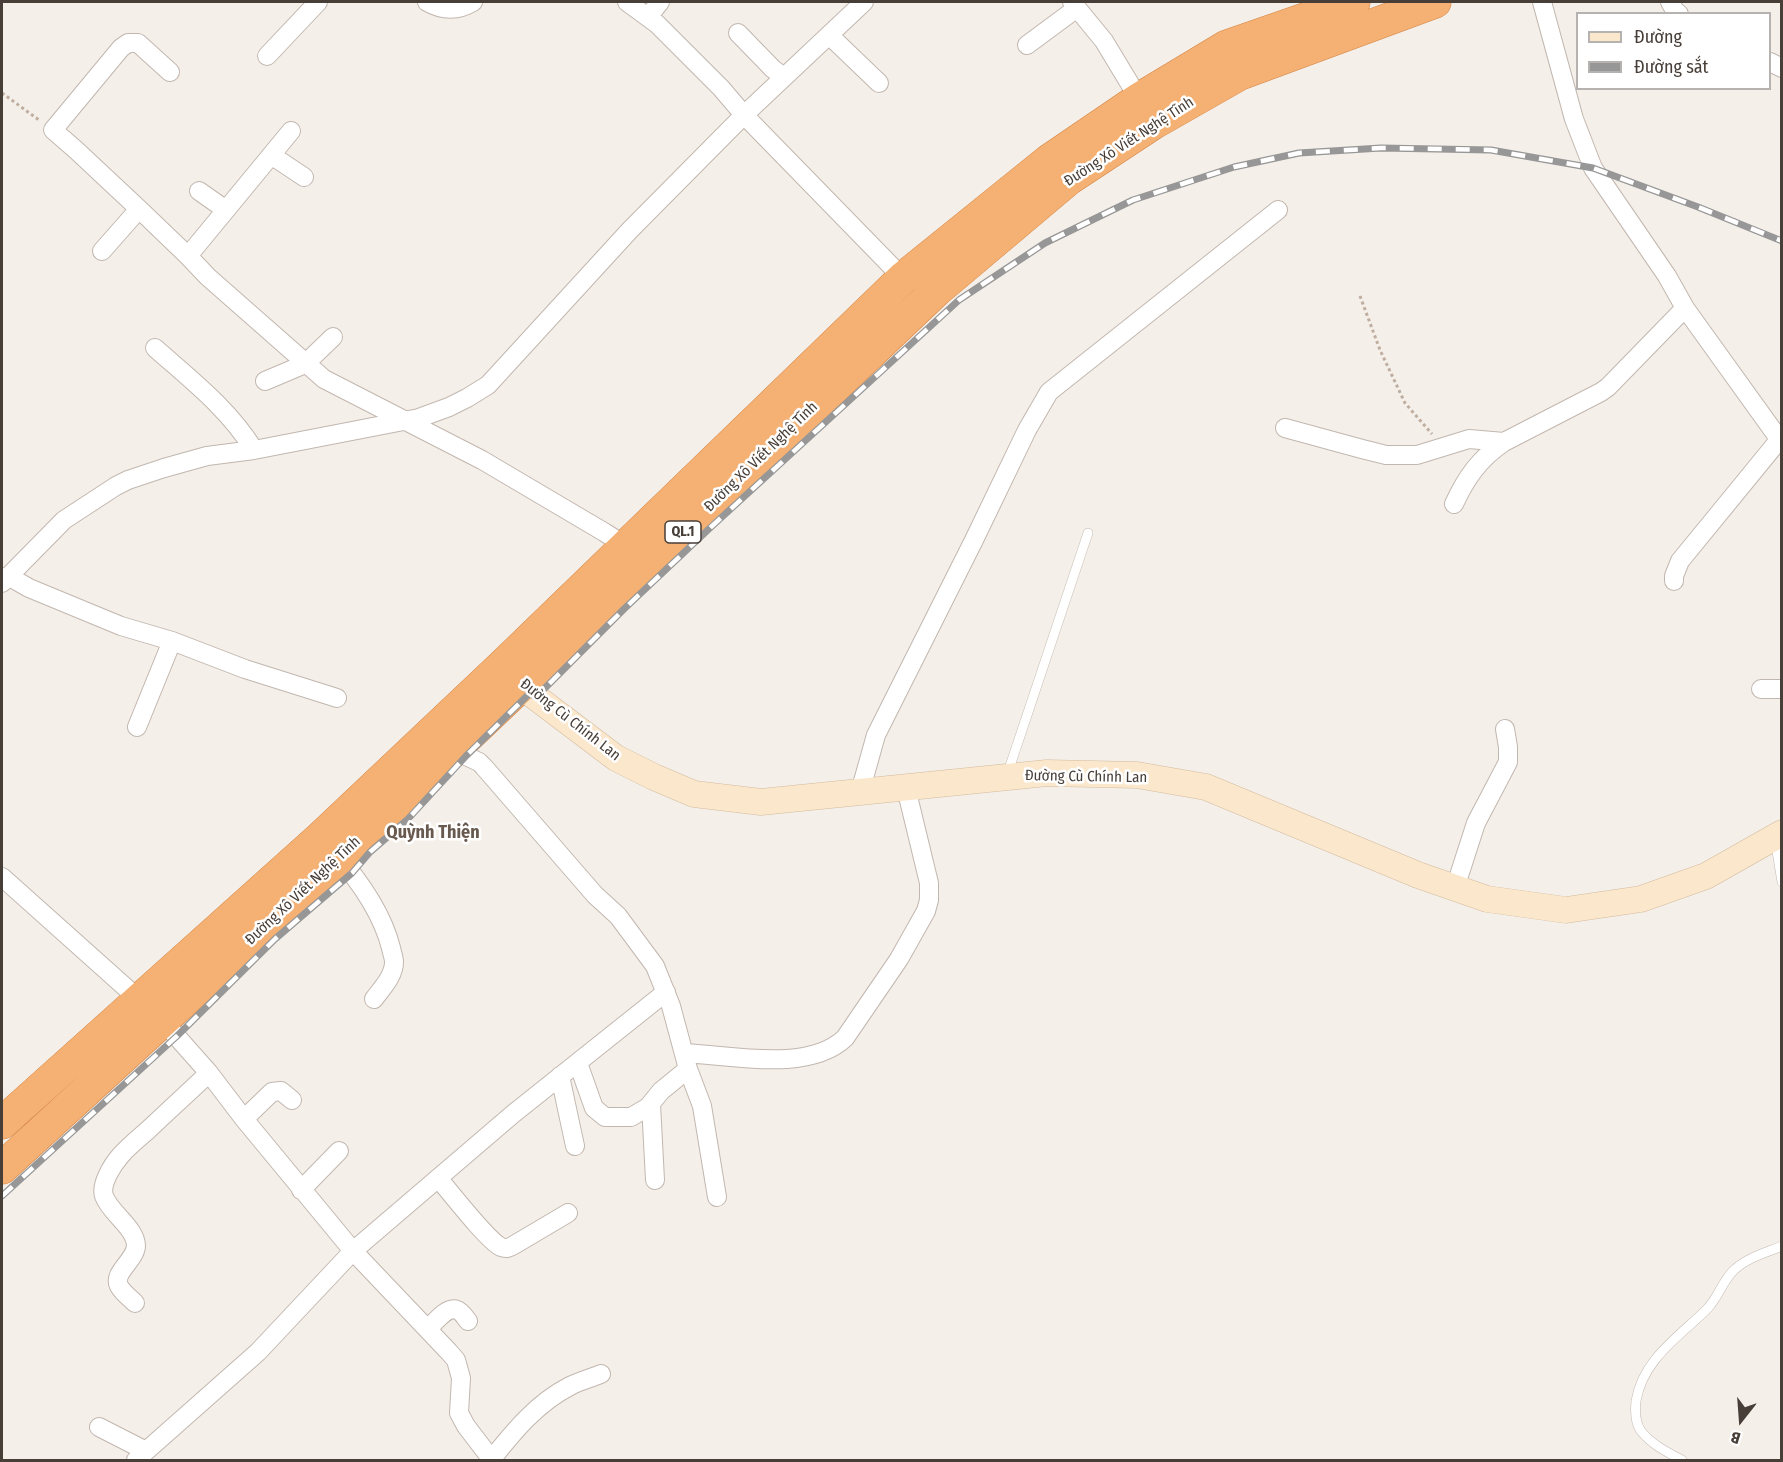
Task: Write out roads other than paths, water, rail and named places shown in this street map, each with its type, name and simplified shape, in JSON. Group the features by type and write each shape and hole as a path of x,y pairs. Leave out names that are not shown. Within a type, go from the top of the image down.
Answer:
{"highway":[{"name":"Đường Xô Viết Nghệ Tĩnh","path":"512,675 626,546 903,278 1048,161 1139,99 1227,45 1354,2"},
{"name":"Đường Xô Viết Nghệ Tĩnh","path":"2,1168 162,1020 330,848 512,675 936,291 1069,179 1154,123 1239,74 1435,2"},
{"name":"Đường Xô Viết Nghệ Tĩnh","path":"2,1124 139,999 330,848"}],"street":[{"path":"267,56 318,2"},
{"path":"427,2 456,10 473,2"},
{"path":"627,2 648,17 721,88 744,115 903,278"},
{"path":"648,17 660,2"},
{"path":"1542,2 1574,119 1593,168 1667,276 1684,308 1780,441 1680,561 1674,581"},
{"path":"337,698 245,669 172,641 94,616 5,580 64,520 116,486 143,474 207,456 254,450 419,417 449,407 488,384 630,230 744,115 829,35 857,4"},
{"path":"1028,45 1075,5 1104,41 1139,99"},
{"path":"738,33 773,69 784,77"},
{"path":"829,35 879,83"},
{"path":"170,72 138,43 128,43 121,48 53,130 139,209 208,277 324,379 482,460 626,546"},
{"path":"188,256 291,131"},
{"path":"272,155 304,177"},
{"path":"200,191 226,210"},
{"path":"102,251 139,209"},
{"path":"860,792 876,735 1027,430 1049,392 1278,210"},
{"path":"1454,504 1465,480 1493,449 1608,387 1684,308"},
{"path":"265,381 305,364 333,337"},
{"path":"155,348 218,404 242,431 254,450"},
{"path":"1286,428 1386,454 1417,455 1469,439 1504,442"},
{"path":"137,727 172,641"},
{"name":"Đường Cù Chính Lan","path":"512,675 530,693 616,758 694,794 761,802 1047,773 1137,775 1206,787 1418,875 1487,899 1566,910 1641,899 1706,876 1778,835"},
{"path":"1761,689 1782,689"},
{"path":"1455,888 1476,823 1508,762 1505,729"},
{"path":"446,738 484,767 595,895 618,916 655,966 666,992 704,1117 717,1197"},
{"path":"578,1063 594,1108 605,1117 631,1117 651,1104 686,1061 717,1054 748,1059 798,1058 836,1046 845,1038 899,959 926,911 929,900 929,883 906,788"},
{"path":"330,848 352,873 374,906 388,938 394,963 389,979 374,999"},
{"path":"2,877 162,1020 209,1073 300,1190 353,1251 456,1360 461,1378 459,1413 491,1460 540,1405 572,1385 601,1374"},
{"path":"99,1427 141,1456 265,1346 353,1251 513,1114 666,992"},
{"path":"135,1303 120,1288 117,1281 133,1257 136,1249 135,1239 109,1206 103,1194 106,1181 120,1155 209,1073"},
{"path":"560,1076 575,1146"},
{"path":"243,1119 272,1092 281,1091 292,1100"},
{"path":"651,1104 655,1180"},
{"path":"300,1190 339,1152"},
{"path":"438,1178 492,1240 504,1248 514,1245 568,1213"},
{"path":"428,1329 448,1310 458,1310 468,1321"}],"lane":[{"path":"1006,777 1088,533"},
{"path":"1778,835 1782,882"},
{"path":"1682,1461 1657,1447 1640,1430 1634,1412 1642,1378 1657,1356 1709,1307 1732,1272 1746,1261 1782,1246"}],"railway":[{"path":"2,1196 177,1036 275,939 352,873 370,852 407,820 466,756 530,693 536,697 624,609 711,527 959,300 1045,243 1133,200 1234,167 1299,153 1381,148 1491,150 1593,168 1782,241"}],"district":[{"name":"Quỳnh Thiện","path":"433,833"}]}
